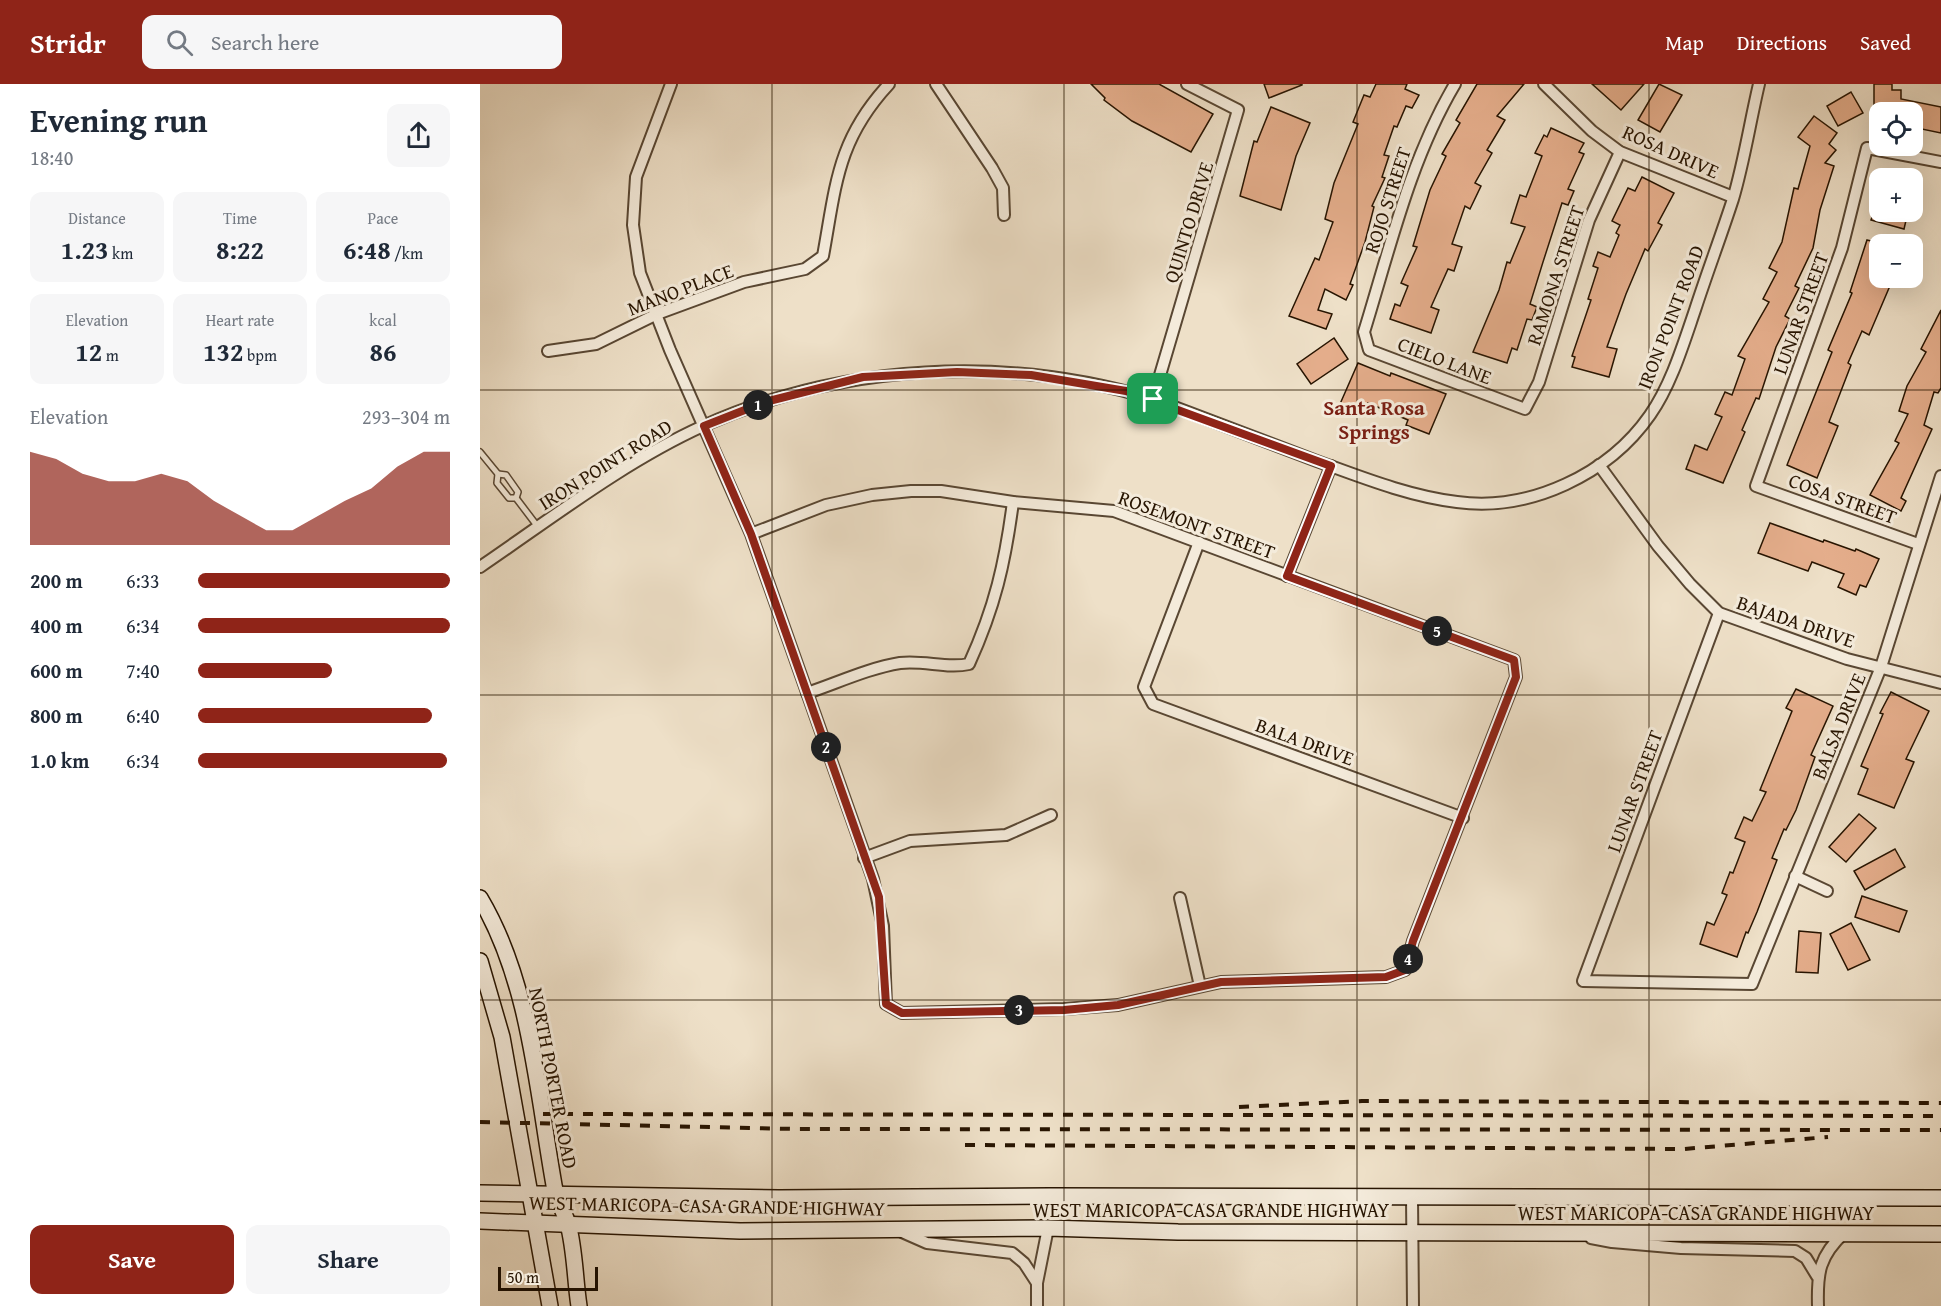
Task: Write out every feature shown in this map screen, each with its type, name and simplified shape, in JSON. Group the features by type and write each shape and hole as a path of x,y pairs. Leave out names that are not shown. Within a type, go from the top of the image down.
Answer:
{"main road":[{"name":"NORTH PORTER ROAD","path":"480,898 489,913 511,969 527,1032 555,1194 568,1224 579,1306"},
{"path":"480,962 502,1037 550,1306"},
{"name":"WEST MARICOPA-CASA GRANDE HIGHWAY","path":"480,1193 779,1198 1941,1198"},
{"name":"WEST MARICOPA-CASA GRANDE HIGHWAY","path":"480,1221 740,1231 1048,1228 1178,1232 1941,1234"}],"street":[{"name":"MANO PLACE","path":"548,351 596,344 657,314 744,282 805,269 823,256 839,169 854,128 868,106 889,84"},
{"path":"936,84 997,178 1002,188 1004,215"},
{"name":"QUINTO DRIVE","path":"1153,399 1238,110 1187,84"},
{"name":"ROJO STREET","path":"1364,332 1418,162 1432,125 1455,84"},
{"name":"ROSA DRIVE","path":"1544,84 1592,131 1620,153 1733,197"},
{"name":"IRON POINT ROAD","path":"480,567 621,472 704,426 765,402 863,377 957,372 1031,375 1126,391 1153,399 1331,466 1422,496 1459,503 1505,503 1552,491 1599,465 1625,443 1651,414 1665,387 1685,340 1733,197 1759,84"},
{"path":"669,85 636,177 633,225 640,273 751,534 879,897 886,1004 902,1013 1064,1010 1118,1005 1221,982 1386,977 1405,970 1413,941 1463,818"},
{"name":"LUNAR STREET","path":"1756,486 1842,248 1867,148 1941,162"},
{"name":"RAMONA STREET","path":"1525,410 1539,382 1589,220 1620,153"},
{"name":"CIELO LANE","path":"1364,332 1369,350 1525,410"},
{"name":"BAJADA DRIVE","path":"1599,465 1658,546 1690,584 1719,613 1847,659 1941,683"},
{"path":"1287,576 1331,466"},
{"name":"BALSA DRIVE","path":"1752,984 1881,668 1941,476"},
{"name":"COSA STREET","path":"1756,486 1918,544"},
{"name":"ROSEMONT STREET","path":"751,534 826,505 872,495 941,491 1013,502 1114,512 1514,660 1516,677 1463,818"},
{"path":"807,693 899,663 925,662 957,667 969,664 985,630 1002,574 1013,502"},
{"name":"BALA DRIVE","path":"1198,542 1144,687 1153,704 1463,818"},
{"name":"LUNAR STREET","path":"1719,613 1583,981 1752,984"},
{"path":"864,858 910,841 1006,835 1051,815"},
{"path":"1795,876 1827,891"},
{"path":"1180,898 1200,986"},
{"path":"1412,1197 1413,1306"},
{"path":"1037,1306 1037,1283 1048,1228"},
{"path":"898,1230 927,1243 1012,1253 1024,1263 1037,1283"},
{"path":"1818,1306 1818,1276 1831,1245 1845,1232"},
{"path":"1569,1233 1612,1242 1648,1246 1795,1251 1806,1258 1818,1276"}],"lane":[{"path":"480,452 498,474 506,475 519,492 516,498"},
{"path":"498,474 497,483 509,498 516,498"},
{"path":"516,498 538,527"}],"building":[{"path":"1091,84 1159,84 1213,114 1191,152 1132,121 1104,100 1105,98"},
{"path":"1264,84 1302,84 1302,85 1269,98"},
{"path":"1376,84 1407,84 1405,89 1419,95 1412,108 1406,106 1397,127 1394,126 1384,155 1389,156 1382,177 1385,178 1372,206 1374,207 1365,242 1350,284 1353,285 1346,300 1325,289 1318,310 1332,314 1326,329 1289,316 1315,258 1319,260 1333,222 1325,219 1334,183 1358,124 1353,122 1364,95 1370,97"},
{"path":"1477,84 1524,84 1497,116 1505,120 1487,150 1492,153 1475,183 1481,186 1470,209 1465,206 1452,244 1462,247 1454,271 1448,269 1431,307 1439,310 1431,333 1390,319 1395,304 1400,306 1408,286 1401,283 1417,247 1413,246 1430,190 1446,156 1442,154 1460,123 1456,120"},
{"path":"1592,84 1644,84 1621,110"},
{"path":"1659,84 1682,95 1660,132 1638,120"},
{"path":"1874,84 1892,84 1892,90 1901,90 1901,99 1916,102 1874,102"},
{"path":"1851,92 1863,113 1838,126 1827,106"},
{"path":"1923,103 1941,107 1941,133 1923,129"},
{"path":"1271,107 1310,123 1296,156 1281,210 1240,196 1254,141 1257,142"},
{"path":"1814,116 1837,133 1829,144 1836,150 1825,163 1834,166 1820,210 1813,248 1795,286 1799,288 1785,316 1790,319 1776,347 1759,399 1756,398 1742,430 1745,432 1723,483 1686,469 1695,445 1707,450 1722,417 1715,414 1725,392 1732,395 1745,359 1738,356 1769,302 1763,299 1777,272 1769,268 1782,242 1794,188 1798,189 1810,146 1798,137"},
{"path":"1551,128 1584,143 1579,152 1584,154 1568,189 1574,191 1568,205 1562,203 1530,304 1537,307 1532,320 1527,319 1517,350 1512,348 1507,363 1473,352 1499,290 1507,262 1510,263 1525,227 1511,223 1520,195 1526,197 1542,156 1535,153 1544,135 1547,137"},
{"path":"1642,177 1674,193 1658,223 1662,225 1648,251 1645,249 1607,347 1617,349 1609,377 1572,367 1575,357 1572,356 1591,300 1588,299 1598,268 1593,266 1598,252 1610,257 1619,235 1616,233 1620,225 1612,221 1628,188 1635,191"},
{"path":"1878,222 1906,222 1904,229"},
{"path":"1867,240 1869,240 1869,288 1889,288 1869,335 1862,331 1848,363 1851,365 1829,422 1838,426 1817,478 1787,465 1832,352 1828,350 1852,293 1850,292"},
{"path":"1941,310 1941,388 1938,393 1934,392 1924,425 1932,429 1901,498 1906,501 1901,511 1870,495 1899,443 1895,441 1908,414 1899,411 1907,386 1926,352 1921,349"},
{"path":"1334,338 1348,359 1311,384 1297,364"},
{"path":"1358,363 1446,394 1429,434 1406,425 1408,420 1368,403 1363,414 1340,404"},
{"path":"1770,523 1823,542 1824,540 1855,551 1856,549 1879,559 1866,587 1860,585 1856,595 1838,587 1844,574 1812,562 1808,571 1758,553"},
{"path":"1796,689 1833,706 1811,755 1815,757 1796,810 1786,830 1784,829 1772,858 1777,860 1737,957 1700,944 1707,922 1714,925 1727,895 1722,893 1730,872 1733,873 1745,842 1735,838 1744,817 1752,821 1766,792 1760,790 1792,711 1786,708"},
{"path":"1891,692 1929,711 1906,759 1914,762 1894,808 1858,794 1868,769 1861,766 1883,714 1880,713"},
{"path":"1859,814 1876,828 1846,862 1829,847"},
{"path":"1895,849 1905,867 1865,890 1854,871"},
{"path":"1862,896 1907,911 1899,932 1855,917"},
{"path":"1851,923 1870,960 1848,970 1830,934"},
{"path":"1799,931 1821,933 1818,973 1796,972"}],"railway":[{"path":"1239,1107 1362,1101 1941,1103"},
{"path":"543,1114 1941,1116"},
{"path":"480,1122 796,1129 1941,1130"},
{"path":"965,1145 1684,1149 1828,1137"}],"district":[{"name":"Santa Rosa Springs","path":"1374,419"}],"route":[{"path":"957,372 1031,375 1126,391 1153,399 1331,466 1287,576 1514,660 1516,677 1463,818 1413,941 1405,970 1386,977 1221,982 1118,1005 1064,1010 902,1013 886,1004 883,926 879,897 873,879 751,534 704,426 765,402 863,377 957,372"}]}
